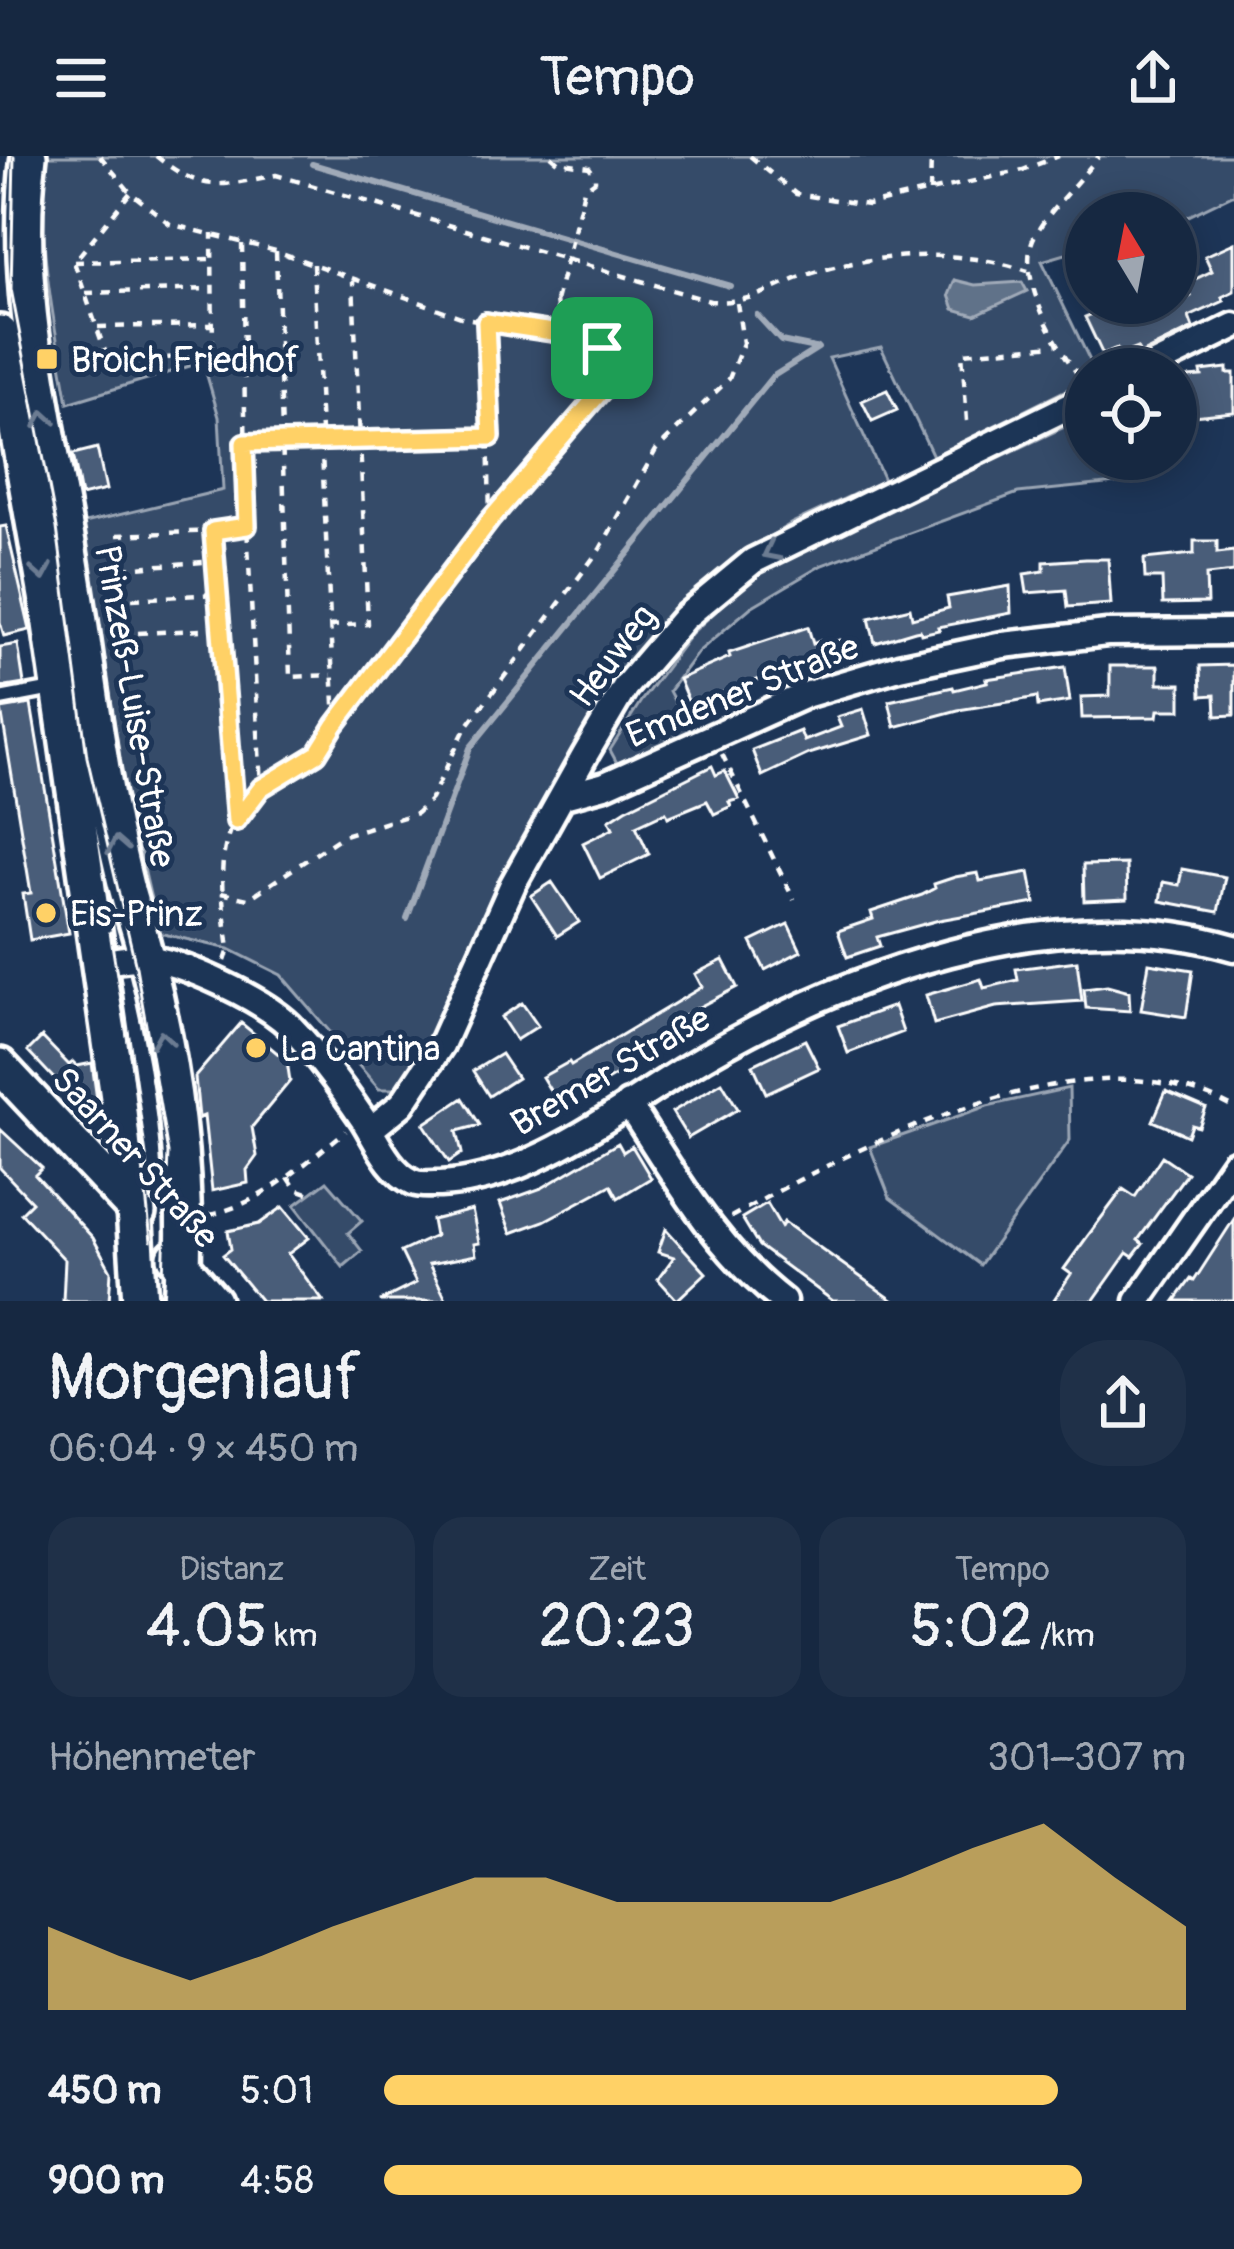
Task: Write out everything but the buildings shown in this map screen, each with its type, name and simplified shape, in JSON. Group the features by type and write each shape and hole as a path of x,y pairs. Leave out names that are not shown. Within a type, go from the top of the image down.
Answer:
{"main road":[{"name":"Prinzeß-Luise-Straße","path":"29,156 23,202 27,293 41,412 65,527 98,963 134,1209 140,1301"},
{"name":"Prinzeß-Luise-Straße","path":"0,333 74,686 147,958 181,1151 186,1220 182,1285"},
{"name":"Saarner Straße","path":"0,1066 134,1209 182,1285 213,1301"}],"street":[{"path":"1189,348 1234,326"},
{"name":"Heuweg","path":"366,1124 402,1103 440,1045 513,884 625,687 684,617 753,561 1065,408"},
{"name":"Emdener Straße","path":"564,796 605,785 712,734 824,690 898,667 1003,645 1108,633 1234,632"},
{"name":"Bremer Straße","path":"98,963 147,958 260,1004 289,1025 395,1168 414,1183 442,1184 493,1175 543,1155 728,1042 837,992 945,955 1039,935 1112,928 1234,948"},
{"path":"628,1104 710,1228 752,1278 783,1301"},
{"path":"1138,1301 1234,1163"}],"lane":[{"path":"0,699 74,686"}],"path":[{"path":"100,156 130,193 170,224 276,251 353,281 486,322 592,338 602,348 610,370 604,388 490,520 317,754 261,788 226,836 221,893 229,949 218,984"},
{"path":"156,156 178,174 216,187 276,175 710,301 737,303 818,272 857,264 956,254 989,258 1028,271"},
{"path":"551,156 558,162 590,167 596,175 595,182 584,189 556,302 558,316 571,334"},
{"path":"750,156 796,194 868,205 1023,170 1059,156"},
{"path":"929,193 931,156"},
{"path":"1065,357 1028,271 1033,238 1100,156"},
{"path":"74,262 130,193"},
{"path":"74,262 108,360 212,356 212,233"},
{"path":"242,244 244,443 261,788"},
{"path":"276,251 290,677 332,675"},
{"path":"74,262 212,259"},
{"path":"313,264 335,725"},
{"path":"329,626 368,624 353,281"},
{"path":"85,293 212,289"},
{"path":"221,893 248,899 344,836 417,813 431,799 465,728 600,549 656,450 729,379 743,343 737,303"},
{"path":"486,322 490,520"},
{"path":"97,327 212,325"},
{"path":"968,421 962,353 1056,345"},
{"path":"244,443 491,437"},
{"path":"117,535 247,526"},
{"path":"213,531 236,821"},
{"path":"122,568 216,561"},
{"path":"132,599 219,594"},
{"path":"137,633 222,628"},
{"path":"712,734 794,900"},
{"path":"710,1228 844,1155 1015,1094 1069,1083 1124,1080 1192,1089 1234,1108"},
{"path":"186,1220 242,1208 366,1124"},
{"path":"288,1177 296,1189 316,1196"}],"shaded area":[{"path":"45,156 1234,156 1234,194 1197,212 1197,192 1065,192 1065,254 1042,261 1065,309 1065,324 1072,324 1084,348 1065,348 1065,390 933,456 881,347 829,358 884,480 792,523 736,557 617,676 497,883 418,1067 394,1089 379,1089 281,975 229,949 159,933 123,779 86,540 72,526 223,490 219,417 203,362 68,403 52,311"},
{"path":"955,280 975,285 1022,282 1027,291 975,315 954,309 949,295"},
{"path":"1065,427 1065,480 1136,480 1018,493 822,565 751,607 698,652 669,691 690,731 617,763 610,750 691,634 748,582 795,553"},
{"path":"1069,1088 1070,1140 980,1265 890,1198 870,1147 987,1106"},
{"path":"327,1181 362,1221 348,1233 362,1251 343,1267 295,1205"}],"waterway":[{"path":"312,164 730,286"},
{"path":"757,315 781,341 815,348"},
{"path":"407,919 470,748 772,377 818,348"}],"tram line":[{"path":"14,156 11,289 57,528 87,757 136,967 168,1153 162,1301"},
{"path":"110,932 133,1073 151,1241"}],"place":[{"name":"Broich Friedhof","path":"47,359"},
{"name":"Eis-Prinz","path":"46,913"},
{"name":"La Cantina","path":"256,1048"}],"route":[{"path":"486,322 592,338 602,348 610,370 604,388 490,520 317,754 261,788 236,821 213,531 247,526 244,443 491,437 486,322"}]}
